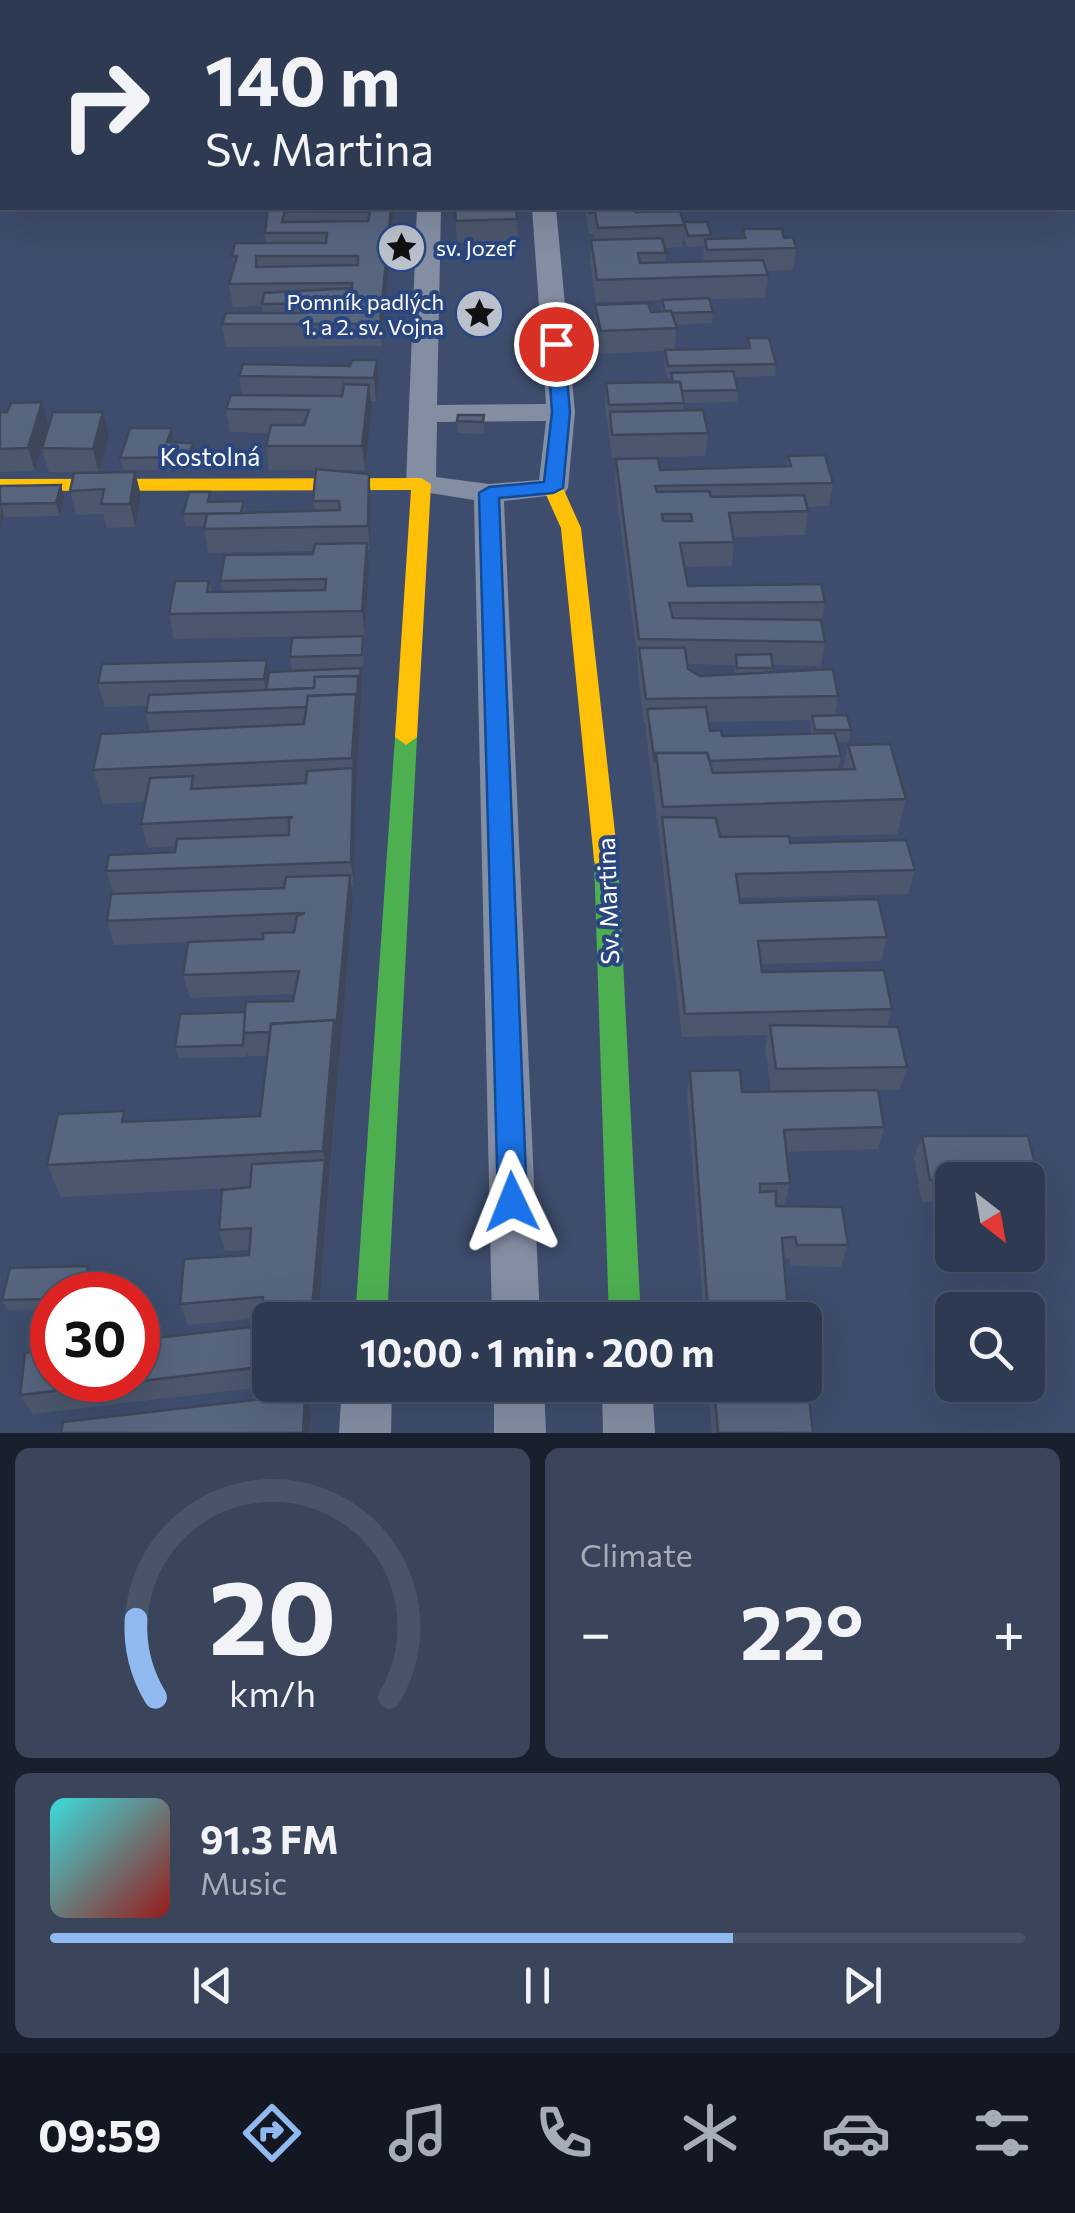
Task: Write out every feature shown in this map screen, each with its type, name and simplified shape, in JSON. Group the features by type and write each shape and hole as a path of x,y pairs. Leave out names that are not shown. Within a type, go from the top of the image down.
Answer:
{"street":[{"path":"372,1302 421,484 429,210"},
{"name":"Sv. Martina","path":"544,210 561,412 553,488 571,528 605,830 624,1302"},
{"path":"421,414 561,412"},
{"path":"421,484 489,493 553,488"},
{"name":"Kostolná","path":"0,485 421,484"},
{"path":"489,493 515,1302"},
{"path":"364,1433 367,1402"},
{"path":"519,1402 520,1433"},
{"path":"628,1402 629,1433"}],"building":[{"path":"268,210 391,210 380,324 222,324 226,313 302,313 303,308 330,308 330,303 262,304 264,293 352,288 352,283 229,284 237,256 232,256 235,243 326,243 327,233 265,233","holes":["285,211 370,212 368,221 282,222","256,256 358,256 358,265 256,267"]},
{"path":"455,210 516,210 517,219 456,221"},
{"path":"588,210 680,211 684,225 598,228 595,212"},
{"path":"636,210 678,210 678,211"},
{"path":"684,222 707,222 711,235 688,236"},
{"path":"743,229 782,229 784,238 793,237 796,248 707,250 705,239 745,238"},
{"path":"662,238 666,253 638,253 640,263 763,260 768,275 597,280 591,240"},
{"path":"709,298 713,312 672,313 665,311 662,300"},
{"path":"648,303 651,312 671,311 677,328 601,331 595,305"},
{"path":"748,338 769,338 776,364 668,366 665,350 750,348"},
{"path":"352,360 377,360 374,378 239,376 243,364 350,366"},
{"path":"733,371 738,390 682,391 671,373"},
{"path":"680,382 684,403 609,405 606,383"},
{"path":"344,384 369,385 362,446 266,446 271,425 304,425 309,410 226,409 231,395 342,396"},
{"path":"42,402 28,448 0,449 0,412 7,412 11,403"},
{"path":"703,410 708,433 612,435 610,412"},
{"path":"53,412 103,412 93,449 42,448"},
{"path":"458,415 484,415 483,422 457,421"},
{"path":"130,428 172,428 167,442 193,443 188,457 120,458"},
{"path":"825,455 833,483 655,486 657,492 709,491 711,497 804,495 808,511 729,513 734,542 680,543 688,586 821,584 825,602 669,603 673,618 821,620 825,642 639,639 616,459 658,458 660,470 791,466 788,456","holes":["662,514 691,514 692,521 663,521"]},
{"path":"316,469 369,474 368,526 204,529 207,514 340,510 339,501 313,501"},
{"path":"135,472 130,504 101,504 104,489 70,491 74,473"},
{"path":"61,485 56,503 0,506 0,486"},
{"path":"189,492 210,492 208,502 244,501 241,513 183,514"},
{"path":"367,543 362,611 169,614 175,581 209,581 207,592 325,590 326,579 220,581 225,555 313,554 315,544"},
{"path":"363,636 362,655 290,657 292,638"},
{"path":"639,648 685,648 688,669 700,676 833,669 838,696 646,699"},
{"path":"771,654 773,668 737,668 736,655"},
{"path":"267,660 264,679 98,683 102,664"},
{"path":"361,668 359,688 358,676 315,677 314,688 266,690 269,672"},
{"path":"358,676 357,704 356,694 308,696 307,707 146,713 149,695 314,688 315,677"},
{"path":"356,694 352,758 93,770 101,734 304,724 308,696"},
{"path":"706,707 710,731 721,730 722,736 835,733 841,756 710,761 707,753 656,753 655,763 647,709"},
{"path":"847,715 851,730 815,730 812,716"},
{"path":"890,744 906,799 663,807 656,753 707,753 713,773 855,769 848,745"},
{"path":"353,768 351,862 106,871 109,855 175,852 177,839 289,835 289,819 293,817 141,824 150,778 193,776 191,789 306,783 307,771"},
{"path":"662,817 716,818 720,837 789,836 790,843 906,840 915,870 736,874 740,903 878,899 887,937 758,941 762,972 884,970 892,1009 685,1014"},
{"path":"350,875 336,1030 334,1020 271,1024 270,1032 242,1033 246,1002 293,1001 299,971 183,975 188,942 263,939 263,933 294,932 297,916 305,913 107,921 111,894 284,888 286,877"},
{"path":"245,1012 243,1045 175,1047 180,1014"},
{"path":"334,1020 323,1151 47,1165 58,1114 124,1111 122,1122 260,1116 271,1024"},
{"path":"770,1025 898,1027 907,1067 776,1069"},
{"path":"740,1070 742,1092 878,1090 884,1127 784,1130 790,1183 760,1184 760,1192 776,1191 776,1206 842,1207 848,1245 797,1245 795,1237 782,1238 787,1302 707,1302 690,1071"},
{"path":"922,1136 1028,1136 1034,1162 935,1162 935,1180 930,1180"},
{"path":"325,1160 313,1302 263,1302 263,1297 180,1304 184,1259 249,1255 251,1228 219,1230 222,1190 250,1187 252,1164"},
{"path":"88,1266 87,1272 30,1272 30,1299 2,1300 10,1268"},
{"path":"252,1327 252,1368 160,1379 160,1337"},
{"path":"30,1352 30,1394 20,1395 25,1353"},
{"path":"252,1400 305,1402 303,1433 61,1433 63,1422"},
{"path":"715,1402 809,1402 813,1433 718,1433"}],"traffic: fast":[{"path":"372,1302 406,737"},
{"path":"606,860 624,1302"}],"traffic: slow":[{"path":"0,485 421,484 406,737"},
{"path":"553,488 571,528 606,860"}],"place":[{"name":"sv. Jozef","path":"401,247"},
{"name":"Pomník padlých 1. a 2. sv. Vojna","path":"479,314"}],"route":[{"path":"512,1202 489,493 553,488 561,412 556,344"}]}
